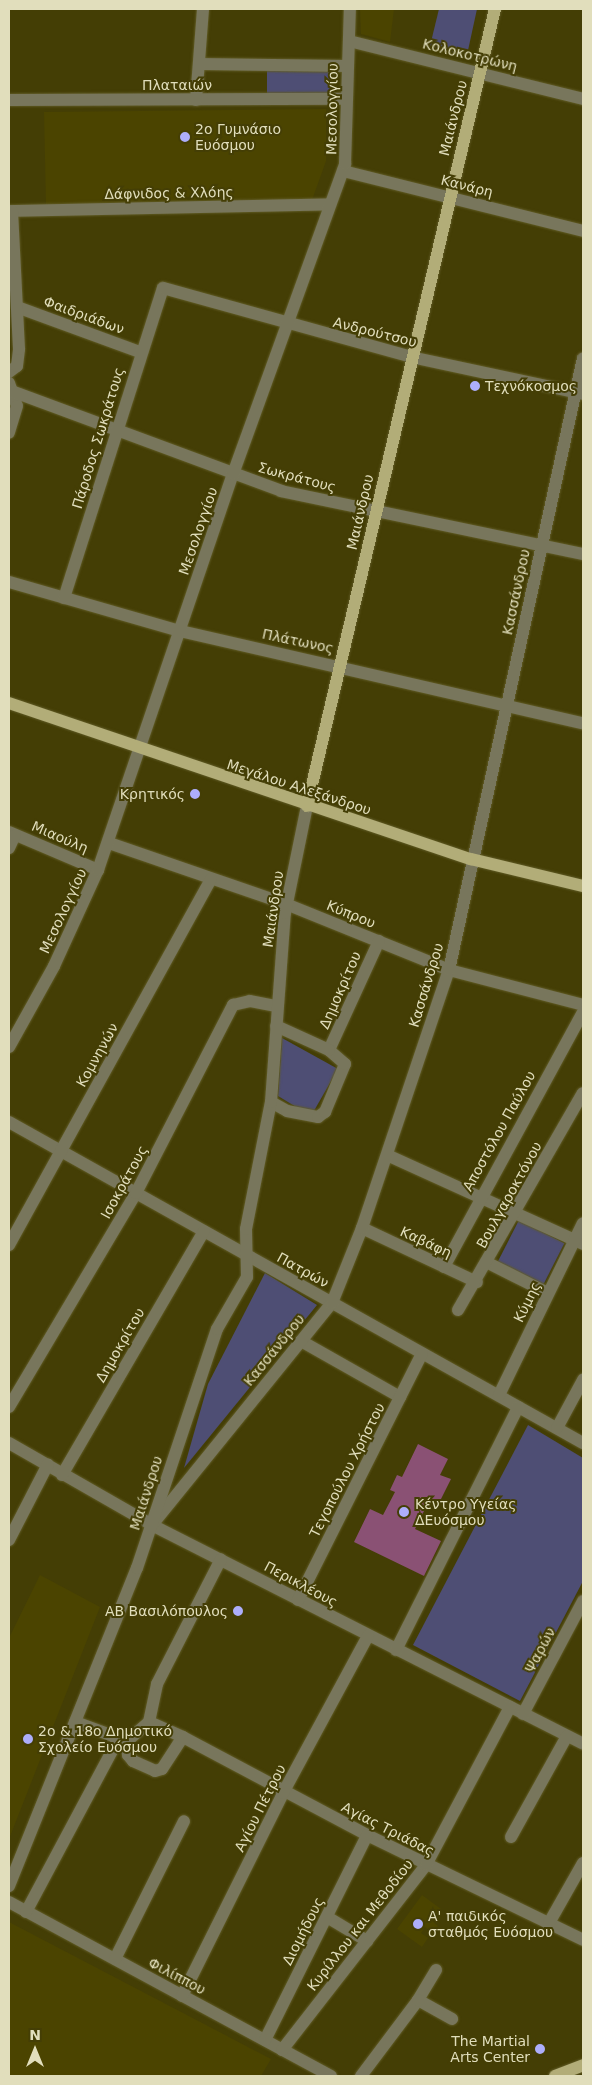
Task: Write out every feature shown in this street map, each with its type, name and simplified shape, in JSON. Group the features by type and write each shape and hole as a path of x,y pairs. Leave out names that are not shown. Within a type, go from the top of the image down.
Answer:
{"main road":[{"name":"Μαιάνδρου","path":"307,806 411,357 495,9"},
{"name":"Μεγάλου Αλεξάνδρου","path":"9,703 139,750 471,859 583,886"},
{"path":"555,2076 583,2065"}],"street":[{"path":"196,100 204,9"},
{"name":"Μεσολογγίου","path":"9,1047 54,966 109,843 233,474 343,171 347,154 346,99 350,9"},
{"name":"Κολοκοτρώνη","path":"349,41 583,99"},
{"path":"199,64 347,66"},
{"name":"Πλαταιών","path":"9,100 346,99"},
{"name":"Κανάρη","path":"343,171 583,231"},
{"name":"Δάφνιδος & Χλόης","path":"10,211 330,204"},
{"path":"9,372 18,364 17,307 10,211"},
{"name":"Ανδρούτσου","path":"163,288 286,324 411,357 580,394"},
{"name":"Πάροδος Σωκράτους","path":"64,598 140,352 163,288"},
{"name":"Φαιδριάδων","path":"17,307 140,352"},
{"name":"Κασσάνδρου","path":"152,1525 332,1303 362,1228 448,970 541,544 580,394 583,358"},
{"path":"9,432 17,406 12,387"},
{"name":"Σωκράτους","path":"12,387 116,430 292,494 583,554"},
{"name":"Πλάτωνος","path":"9,582 180,631 341,665 506,706 583,722"},
{"name":"Μαιάνδρου","path":"9,1886 152,1525 217,1329 247,1277 249,1255 246,1229 271,1102 276,1006 286,904 307,806"},
{"path":"9,848 12,833"},
{"name":"Μιαούλη","path":"12,833 98,870"},
{"name":"Κύπρου","path":"109,843 286,904 448,970 583,1005"},
{"name":"Κομνηνών","path":"9,1245 210,879"},
{"name":"Δημοκρίτου","path":"329,1050 379,941"},
{"name":"Ισοκράτους","path":"9,1407 136,1194 233,1005 250,1001 276,1006"},
{"name":"Αποστόλου Παύλου","path":"444,1266 479,1197 583,1012"},
{"path":"271,1102 310,1117 326,1112 345,1064 329,1050 276,1026"},
{"name":"Βουλγαροκτόνου","path":"458,1310 488,1263 583,1093"},
{"name":"Πατρών","path":"9,1122 583,1443"},
{"path":"387,1154 579,1242"},
{"name":"Κύμης","path":"498,1396 548,1293 579,1242 583,1223"},
{"name":"Καβάφη","path":"362,1228 477,1282"},
{"name":"Δημοκρίτου","path":"62,1474 204,1231"},
{"path":"488,1263 548,1293"},
{"path":"300,1341 400,1397"},
{"name":"Τεγοπούλου Χρήστου","path":"298,1600 422,1353"},
{"path":"557,1428 583,1380"},
{"path":"396,1650 518,1407"},
{"name":"Περικλέους","path":"9,1443 152,1525 583,1744"},
{"path":"9,1540 48,1464"},
{"path":"26,1912 123,1740 149,1722 157,1684 221,1559"},
{"name":"Ψαρών","path":"523,1714 583,1600"},
{"name":"Αγίου Πέτρου","path":"182,1996 283,1793 368,1636"},
{"name":"Κυρίλλου και Μεθοδίου","path":"282,2050 426,1865 510,1707"},
{"path":"75,1722 123,1740"},
{"name":"Αγίας Τριάδας","path":"149,1722 183,1737 283,1793 426,1865 583,1940"},
{"path":"511,1837 567,1736"},
{"path":"123,1740 128,1755 133,1761 155,1771 162,1769 183,1737"},
{"path":"115,1959 184,1821"},
{"name":"Διομήδους","path":"265,2040 367,1835"},
{"path":"550,1923 583,1863"},
{"name":"Φιλίππου","path":"9,1902 331,2076"},
{"path":"327,1917 367,1941"},
{"path":"361,2076 418,2000 436,1970"},
{"path":"418,2000 452,2019"}],"shaded area":[{"path":"360,9 394,9 390,42 361,34"},
{"path":"439,9 477,9 467,55 429,50"},
{"path":"267,71 335,71 335,95 267,95"},
{"name":"2ο Γυμνάσιο Ευόσμου","path":"326,109 326,161 312,200 46,205 44,112"},
{"path":"282,1038 338,1069 311,1116 278,1096"},
{"path":"519,1220 564,1243 543,1286 497,1263"},
{"path":"265,1273 317,1305 184,1468 208,1384"},
{"path":"528,1425 583,1458 583,1581 520,1701 413,1645"},
{"name":"2ο & 18ο Δημοτικό Σχολείο Ευόσμου","path":"40,1575 100,1607 9,1839 9,1638"},
{"name":"Α' παιδικός σταθμός Ευόσμου","path":"422,1895 441,1909 432,1921 438,1926 433,1933 425,1927 421,1933 428,1938 422,1947 397,1929"},
{"path":"9,1922 271,2059 261,2076 9,2076"}],"building":[{"name":"Κέντρο Υγείας ΔΕυόσμου","path":"418,1444 448,1459 440,1475 451,1479 437,1507 428,1503 415,1529 441,1541 424,1576 354,1542 370,1509 383,1515 395,1492 390,1490 397,1475 402,1477"}],"place":[{"name":"2ο Γυμνάσιο Ευόσμου","path":"185,137"},
{"name":"Τεχνόκοσμος","path":"475,386"},
{"name":"Κρητικός","path":"195,794"},
{"name":"Κέντρο Υγείας ΔΕυόσμου","path":"404,1512"},
{"name":"ΑΒ Βασιλόπουλος","path":"238,1611"},
{"name":"2ο & 18ο Δημοτικό Σχολείο Ευόσμου","path":"28,1739"},
{"name":"Α' παιδικός σταθμός Ευόσμου","path":"418,1924"},
{"name":"The Martial Arts Center","path":"540,2049"}]}
